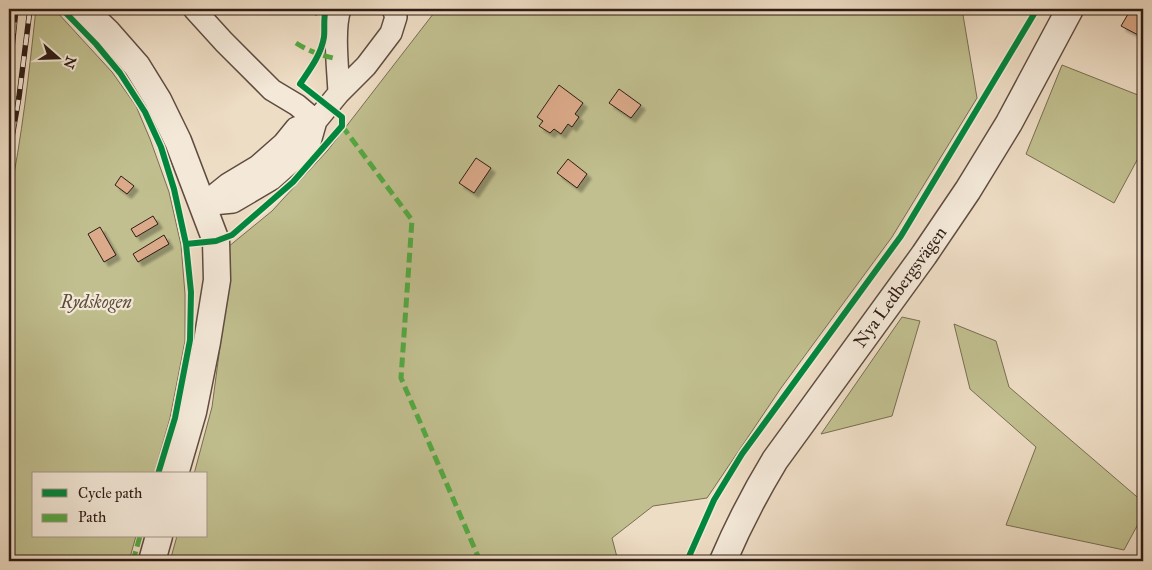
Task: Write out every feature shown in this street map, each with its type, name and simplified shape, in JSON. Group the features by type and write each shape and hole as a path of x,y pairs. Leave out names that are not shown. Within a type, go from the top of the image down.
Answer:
{"street":[{"path":"83,9 108,33 137,66 158,100 178,141 202,205 199,243 207,342 193,412 176,472"},
{"path":"194,9 272,90 297,105 316,121"},
{"path":"339,93 336,50 337,16 340,9"},
{"path":"202,205 234,202 272,179 300,156 303,135 339,93 366,66 391,33 396,17 393,9"},
{"name":"Nya Ledbergsvägen","path":"724,561 735,533 775,460 924,255 968,190 1070,9"},
{"path":"272,90 284,117 303,135"},
{"path":"152,561 158,538"}],"green space":[{"name":"Rydskogen","path":"36,9 53,9 112,72 136,106 169,192 181,245 185,294 185,341 170,418 155,472 32,472 32,538 135,538 129,561 9,561 9,200 28,81"},
{"path":"437,9 962,9 977,98 892,237 781,388 707,498 653,506 612,538 618,561 170,561 176,538 208,538 208,472 195,472 212,407 225,309 228,247 272,211 328,150"},
{"path":"1062,65 1143,97 1143,149 1114,203 1026,154"},
{"path":"902,317 920,321 892,416 821,434"},
{"path":"954,324 996,341 1009,387 1143,502 1143,515 1124,550 1006,525 1036,447 970,389"}],"building":[{"path":"1131,9 1143,9 1143,30 1140,36 1121,26"},
{"path":"559,85 583,103 575,114 579,117 572,127 568,124 561,134 554,129 550,133 539,126 543,121 537,117"},
{"path":"619,89 641,105 631,118 609,103"},
{"path":"476,158 491,168 474,193 459,183"},
{"path":"568,159 587,174 577,188 557,173"},
{"path":"121,176 134,186 127,194 115,185"},
{"path":"153,216 158,224 136,237 131,229"},
{"path":"100,227 116,255 104,262 88,234"},
{"path":"164,235 169,244 138,262 133,254"}],"railway":[{"path":"9,77 16,9"},
{"path":"9,154 19,97 30,9"}],"marked path":[{"path":"309,9 324,16"},
{"path":"296,43 316,53 337,59"},
{"path":"342,126 412,220 401,378 480,561"},
{"path":"133,561 139,538"}],"cycle path":[{"path":"62,9 96,44 120,73 145,112 161,147 174,189 186,244 191,292 190,340 175,418 159,472"},
{"path":"186,244 216,241 232,235 293,182 342,126 342,117 300,84 315,62 320,50 324,37 326,9"},
{"path":"687,561 714,500 742,454 901,236 1037,9"}]}
